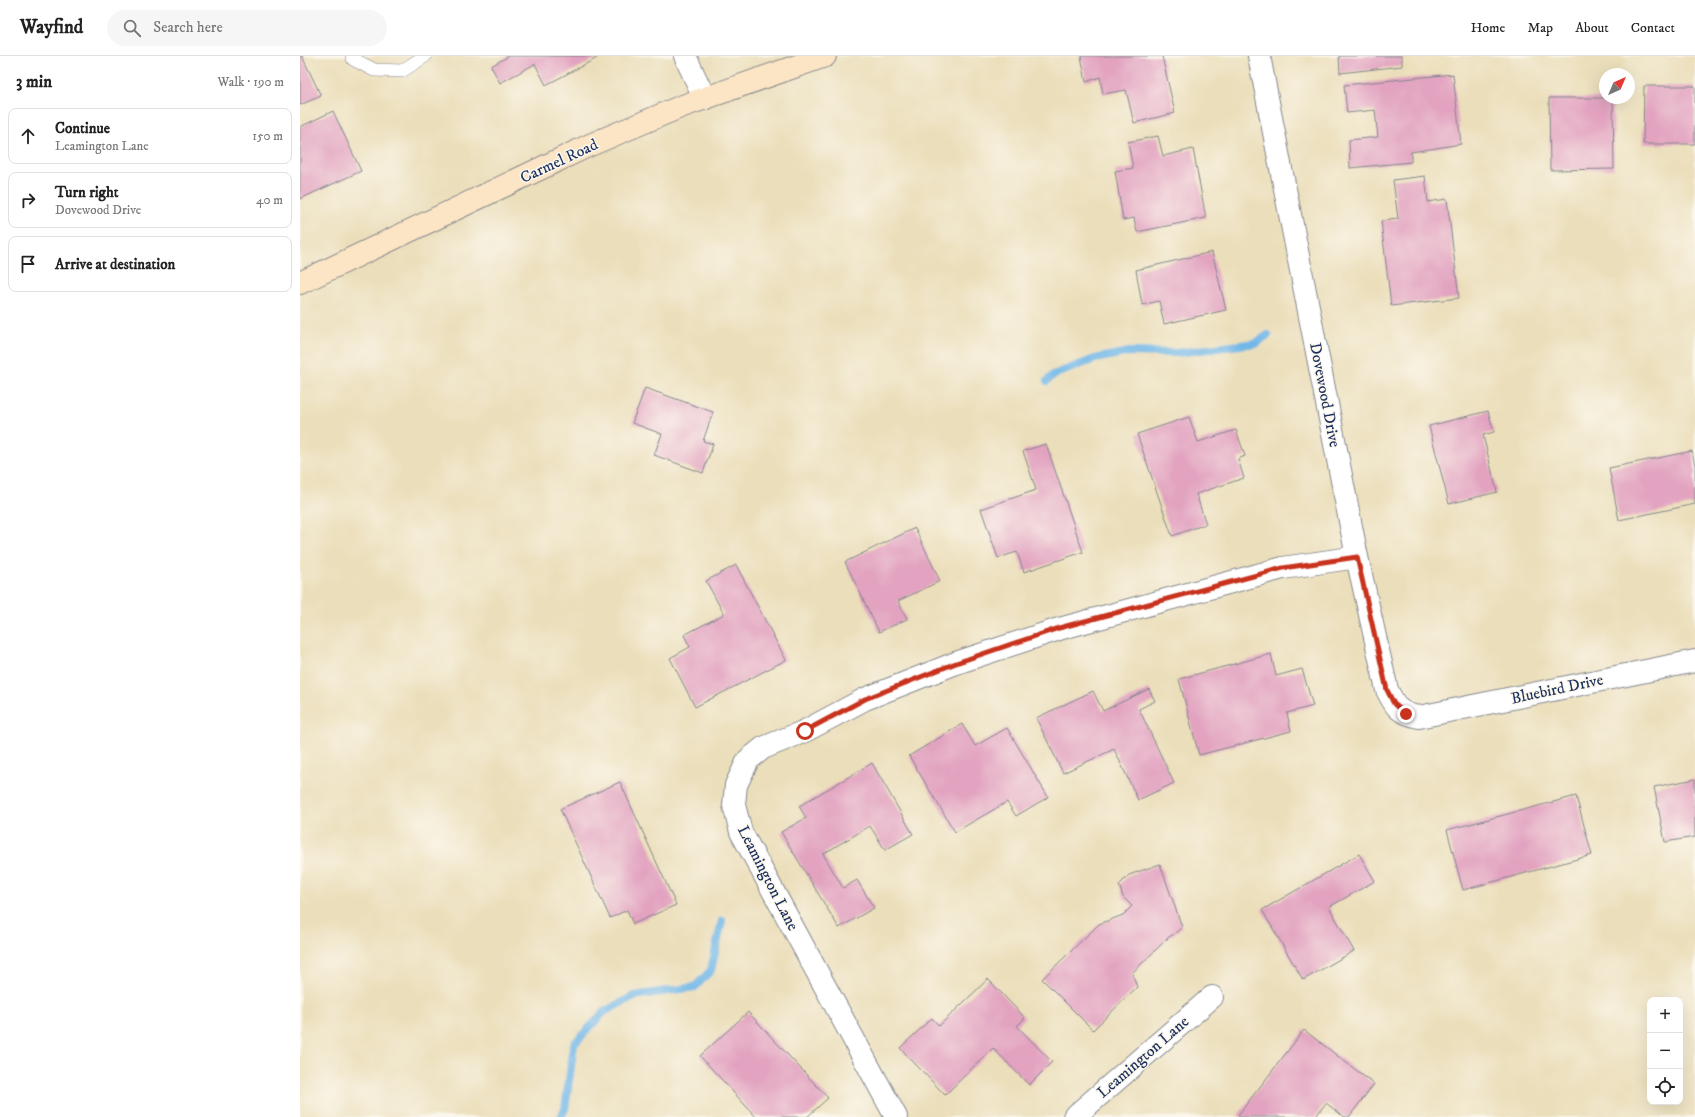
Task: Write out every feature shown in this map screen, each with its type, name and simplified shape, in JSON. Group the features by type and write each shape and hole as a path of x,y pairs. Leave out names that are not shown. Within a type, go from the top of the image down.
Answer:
{"main road":[{"name":"Carmel Road","path":"300,282 590,146 680,107 825,56"}],"street":[{"path":"685,56 705,99"},
{"name":"Dovewood Drive","path":"1259,56 1357,557 1387,690 1394,704 1406,714 1419,717"},
{"name":"Leamington Lane","path":"896,1117 741,832 734,805 736,785 748,760 763,748 805,731 865,699 956,663 1059,628 1283,568 1357,557"},
{"name":"Bluebird Drive","path":"1419,717 1695,661"},
{"name":"Leamington Lane","path":"1074,1117 1212,997"}],"lane":[{"path":"352,56 353,59 374,70 402,71 425,56"}],"building":[{"path":"300,56 302,56 321,96 300,105"},
{"path":"507,56 595,56 597,58 546,85 535,64 500,83 491,66"},
{"path":"1081,56 1162,56 1175,113 1134,123 1126,90 1103,94 1100,77 1086,82"},
{"path":"1339,56 1402,56 1402,66 1340,73"},
{"path":"1453,74 1461,144 1411,152 1411,162 1350,168 1349,140 1378,137 1375,110 1347,113 1344,85"},
{"path":"1644,86 1695,86 1695,144 1643,144"},
{"path":"1549,98 1599,98 1599,104 1613,104 1614,169 1550,170"},
{"path":"333,111 361,171 300,199 300,127"},
{"path":"1158,136 1163,156 1193,149 1206,218 1137,232 1134,218 1123,220 1115,171 1133,168 1128,142"},
{"path":"1425,176 1428,202 1447,199 1459,298 1391,306 1381,221 1398,219 1393,180"},
{"path":"1212,252 1226,310 1164,324 1159,301 1142,305 1136,270"},
{"path":"645,388 713,412 703,441 713,444 703,473 654,455 662,434 632,423"},
{"path":"1488,411 1494,432 1483,435 1497,492 1449,504 1429,426"},
{"path":"1189,417 1198,442 1236,430 1245,456 1238,459 1244,478 1196,494 1206,524 1172,536 1137,434"},
{"path":"1046,444 1083,552 1024,572 1017,552 998,558 981,509 1036,490 1023,451"},
{"path":"1692,451 1695,466 1695,504 1619,520 1609,468"},
{"path":"915,528 940,581 898,601 907,619 879,632 845,562"},
{"path":"736,565 786,660 695,707 670,658 690,647 684,635 724,614 706,581"},
{"path":"1271,654 1276,676 1302,669 1313,706 1287,713 1291,731 1199,755 1179,679"},
{"path":"1149,689 1155,701 1139,709 1174,783 1138,800 1114,749 1063,773 1036,718 1093,691 1103,711"},
{"path":"962,724 975,746 1007,728 1048,797 1016,816 1007,802 955,832 909,756"},
{"path":"872,763 913,834 885,850 870,826 823,854 843,888 857,880 874,908 839,928 781,832 806,818 799,806"},
{"path":"1695,779 1695,837 1665,842 1654,787"},
{"path":"620,782 676,905 633,924 627,910 610,918 560,809"},
{"path":"1576,796 1592,855 1463,890 1447,830"},
{"path":"1359,854 1375,881 1329,907 1354,951 1303,980 1262,910"},
{"path":"1160,864 1182,927 1169,937 1132,973 1137,987 1093,1030 1042,979 1099,924 1123,915 1132,906 1123,897 1119,885 1129,875"},
{"path":"988,979 1025,1018 1017,1026 1052,1062 1029,1085 993,1048 945,1095 900,1048 932,1018 939,1026"},
{"path":"748,1012 828,1098 807,1117 756,1117 700,1056"},
{"path":"1304,1030 1374,1084 1349,1117 1344,1117 1326,1103 1315,1117 1241,1117 1238,1115"}],"waterway":[{"path":"1047,381 1053,375 1095,359 1129,352 1176,353 1256,343 1268,335"},
{"path":"561,1117 565,1109 574,1044 604,1012 634,996 695,987 711,970 722,921"}],"route":[{"path":"805,731 865,699 956,663 1059,628 1283,568 1357,557 1387,690 1394,704 1406,714"}]}
